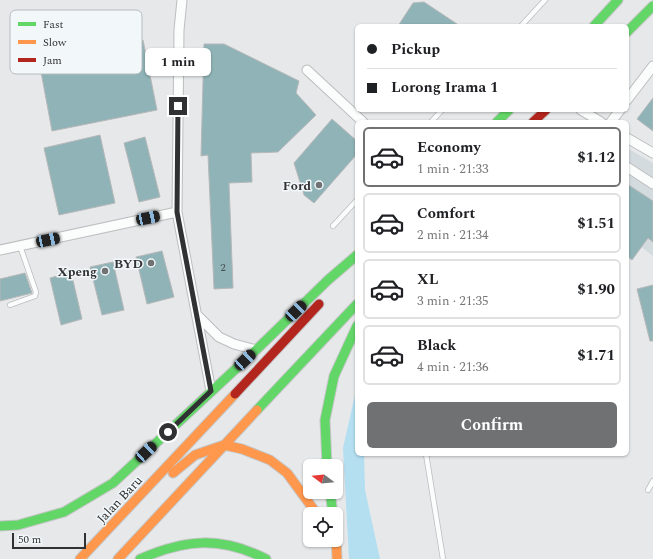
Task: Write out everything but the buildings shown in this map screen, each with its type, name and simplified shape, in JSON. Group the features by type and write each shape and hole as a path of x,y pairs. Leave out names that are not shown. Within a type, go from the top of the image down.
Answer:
{"highway":[{"path":"596,24 618,0"},
{"path":"629,30 653,6"},
{"path":"499,120 507,112"},
{"path":"535,120 544,112"},
{"path":"0,526 18,525 64,512 113,483 256,350 328,280 355,257"},
{"path":"341,280 355,266"},
{"name":"Jalan Baru","path":"80,559 326,297"},
{"path":"118,559 355,306"},
{"path":"327,459 325,420 334,376 355,330"},
{"path":"126,511 195,455 224,445 242,449 270,460 287,473 312,507"},
{"path":"140,559 157,551 190,542 221,543 253,551 266,559"},
{"path":"327,547 330,559"},
{"path":"337,547 337,559"}],"street":[{"path":"182,0 179,38 177,212 211,391"},
{"path":"629,97 653,66"},
{"path":"307,70 361,120"},
{"path":"584,112 598,120"},
{"path":"629,139 653,153"},
{"path":"629,167 653,184"},
{"path":"0,250 177,212"},
{"path":"197,315 219,337 234,344 256,350"}],"lane":[{"path":"523,24 545,0"},
{"path":"433,120 440,112"},
{"path":"333,226 355,202"},
{"path":"10,304 32,298 35,296 36,292 20,246"},
{"path":"426,456 443,559"},
{"path":"648,490 653,481"}],"shaded area":[{"path":"629,149 653,163 653,256 629,238"},
{"path":"355,395 355,456 364,456 365,490 380,559 349,559 343,448"}],"traffic: fast":[{"path":"596,24 618,0"},
{"path":"629,30 653,6"},
{"path":"499,120 507,112"},
{"path":"0,526 18,525 64,512 113,483 256,350 328,280 355,257"},
{"path":"257,410 355,306"},
{"path":"327,459 325,420 334,376 355,330"},
{"path":"331,499 332,507"},
{"path":"140,559 172,547 203,543 234,546 266,559"}],"traffic: slow":[{"path":"80,559 235,394"},
{"path":"118,559 257,410"},
{"path":"173,473 195,455 224,445 242,449 270,460 287,473 312,507"},
{"path":"337,547 337,559"}],"traffic: jam":[{"path":"535,120 544,112"},
{"path":"235,394 319,304"}],"place":[{"name":"Ford","path":"319,185"},
{"name":"BYD","path":"151,263"},
{"name":"Xpeng","path":"105,271"}],"route":[{"path":"168,432 211,391 177,212 178,106"}]}
